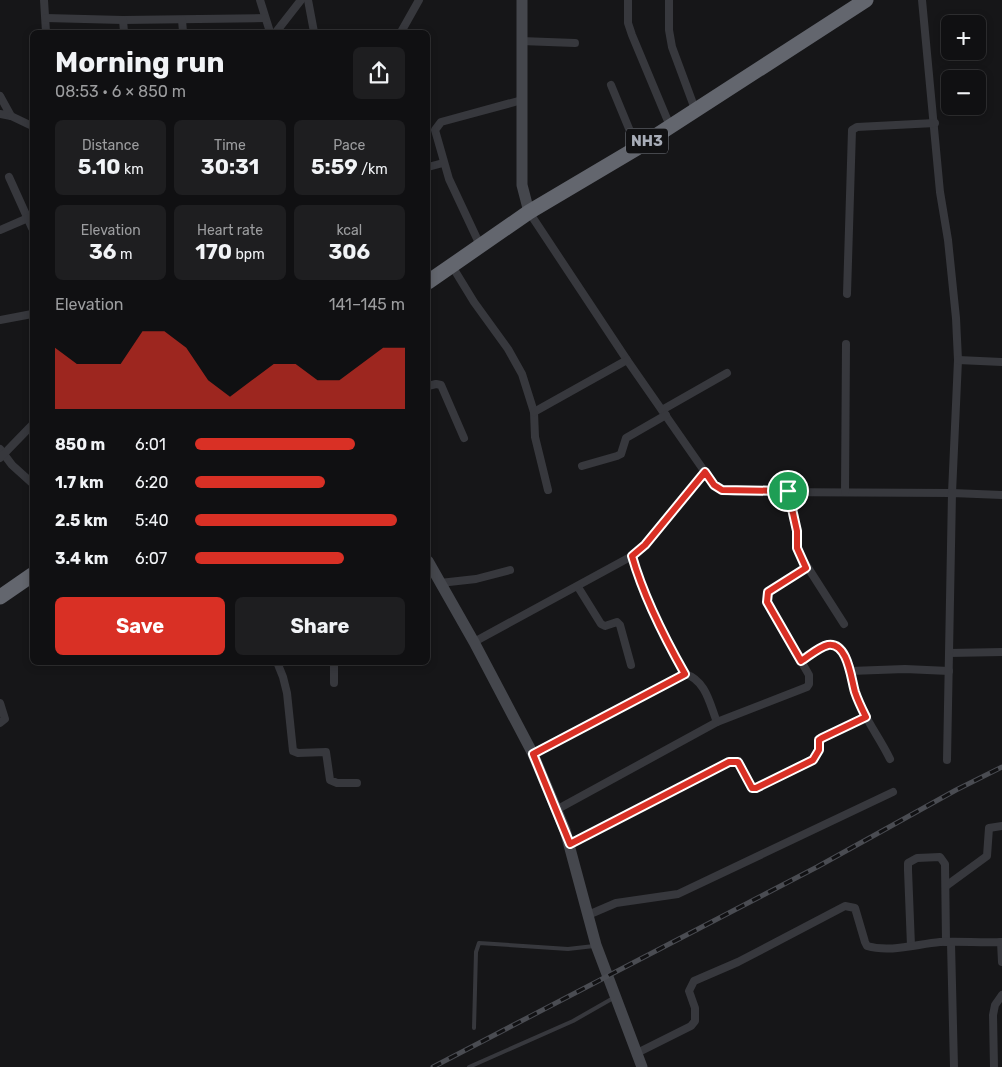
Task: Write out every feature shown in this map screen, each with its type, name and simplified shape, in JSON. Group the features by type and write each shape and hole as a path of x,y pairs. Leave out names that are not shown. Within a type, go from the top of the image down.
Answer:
{"highway":[{"name":"NH3","path":"430,281 530,212 637,148 866,0"},
{"path":"0,597 30,576"}],"street":[{"path":"44,0 46,30"},
{"path":"260,0 269,30"},
{"path":"278,30 301,0"},
{"path":"308,0 314,30"},
{"path":"402,30 419,0"},
{"path":"522,0 522,185 530,212 714,485 722,490 1002,494"},
{"path":"628,0 628,24 670,126"},
{"path":"669,0 669,30 672,47 695,109"},
{"path":"922,0 940,192 953,284 958,360 952,493 947,760"},
{"path":"46,18 123,20 265,18"},
{"path":"123,20 124,30"},
{"path":"182,20 183,30"},
{"path":"521,41 575,43"},
{"path":"611,85 637,148"},
{"path":"0,96 11,116"},
{"path":"480,245 443,163 435,130 441,122 522,100"},
{"path":"0,114 11,116 30,125"},
{"path":"847,294 852,130 857,127 935,123"},
{"path":"430,166 443,163"},
{"path":"9,177 30,223"},
{"path":"0,230 28,218"},
{"path":"452,266 474,302 508,349 522,374 534,412 536,444 548,490"},
{"path":"0,320 30,314"},
{"path":"845,492 846,344"},
{"path":"534,412 628,360"},
{"path":"958,360 1002,362"},
{"path":"582,466 621,454 626,438 727,373"},
{"path":"430,386 436,384 441,386 464,438"},
{"path":"30,427 1,454 30,481"},
{"path":"474,642 632,556 645,545 705,472"},
{"path":"788,491 797,531 797,548 806,568 844,624"},
{"path":"632,556 645,595 659,626 685,674 698,680 702,686 717,722"},
{"path":"556,810 717,722 807,687 810,680 766,597 768,592 806,568"},
{"path":"434,578 476,579 510,570"},
{"path":"434,578 474,642 533,754 570,844 596,945 642,1067"},
{"path":"578,587 601,624 605,626 617,622 620,625 631,665"},
{"path":"801,661 823,647 836,646 846,659 855,691 866,717 877,733 890,759"},
{"path":"949,653 1002,652"},
{"path":"278,665 286,693 293,751 298,753 326,752 330,780 337,784 357,783"},
{"path":"334,665 334,683"},
{"path":"850,671 904,669 949,671"},
{"path":"533,754 685,674"},
{"path":"0,703 5,719 0,723"},
{"path":"570,844 729,762 738,762 749,785 752,788 756,788 813,760 817,756 819,740 866,717"},
{"path":"588,915 616,903 678,894 893,792"},
{"path":"946,886 984,859 988,852 989,828 1002,826"},
{"path":"911,946 908,863 916,858 940,857 945,864 954,1067"},
{"path":"637,1053 691,1026 695,1021 695,1008 689,991 694,981 738,962 846,906 855,908 867,946 874,948 1002,942 1002,962"},
{"path":"994,1067 993,1015 995,1005 1002,995"}],"lane":[{"path":"474,1028 476,952 479,944 568,949 596,945"},
{"path":"469,1067 573,1021 615,997"}],"railway":[{"path":"433,1067 817,867 956,790 1002,767"}],"route":[{"path":"705,472 714,485 722,490 735,492 788,491 797,531 797,548 806,568 768,592 767,602 801,661 829,645 836,646 841,650 846,659 855,691 866,717 819,740 819,750 813,760 756,788 752,788 749,785 738,762 729,762 570,844 533,754 685,674 659,626 645,595 632,556 645,545 705,472"}]}
